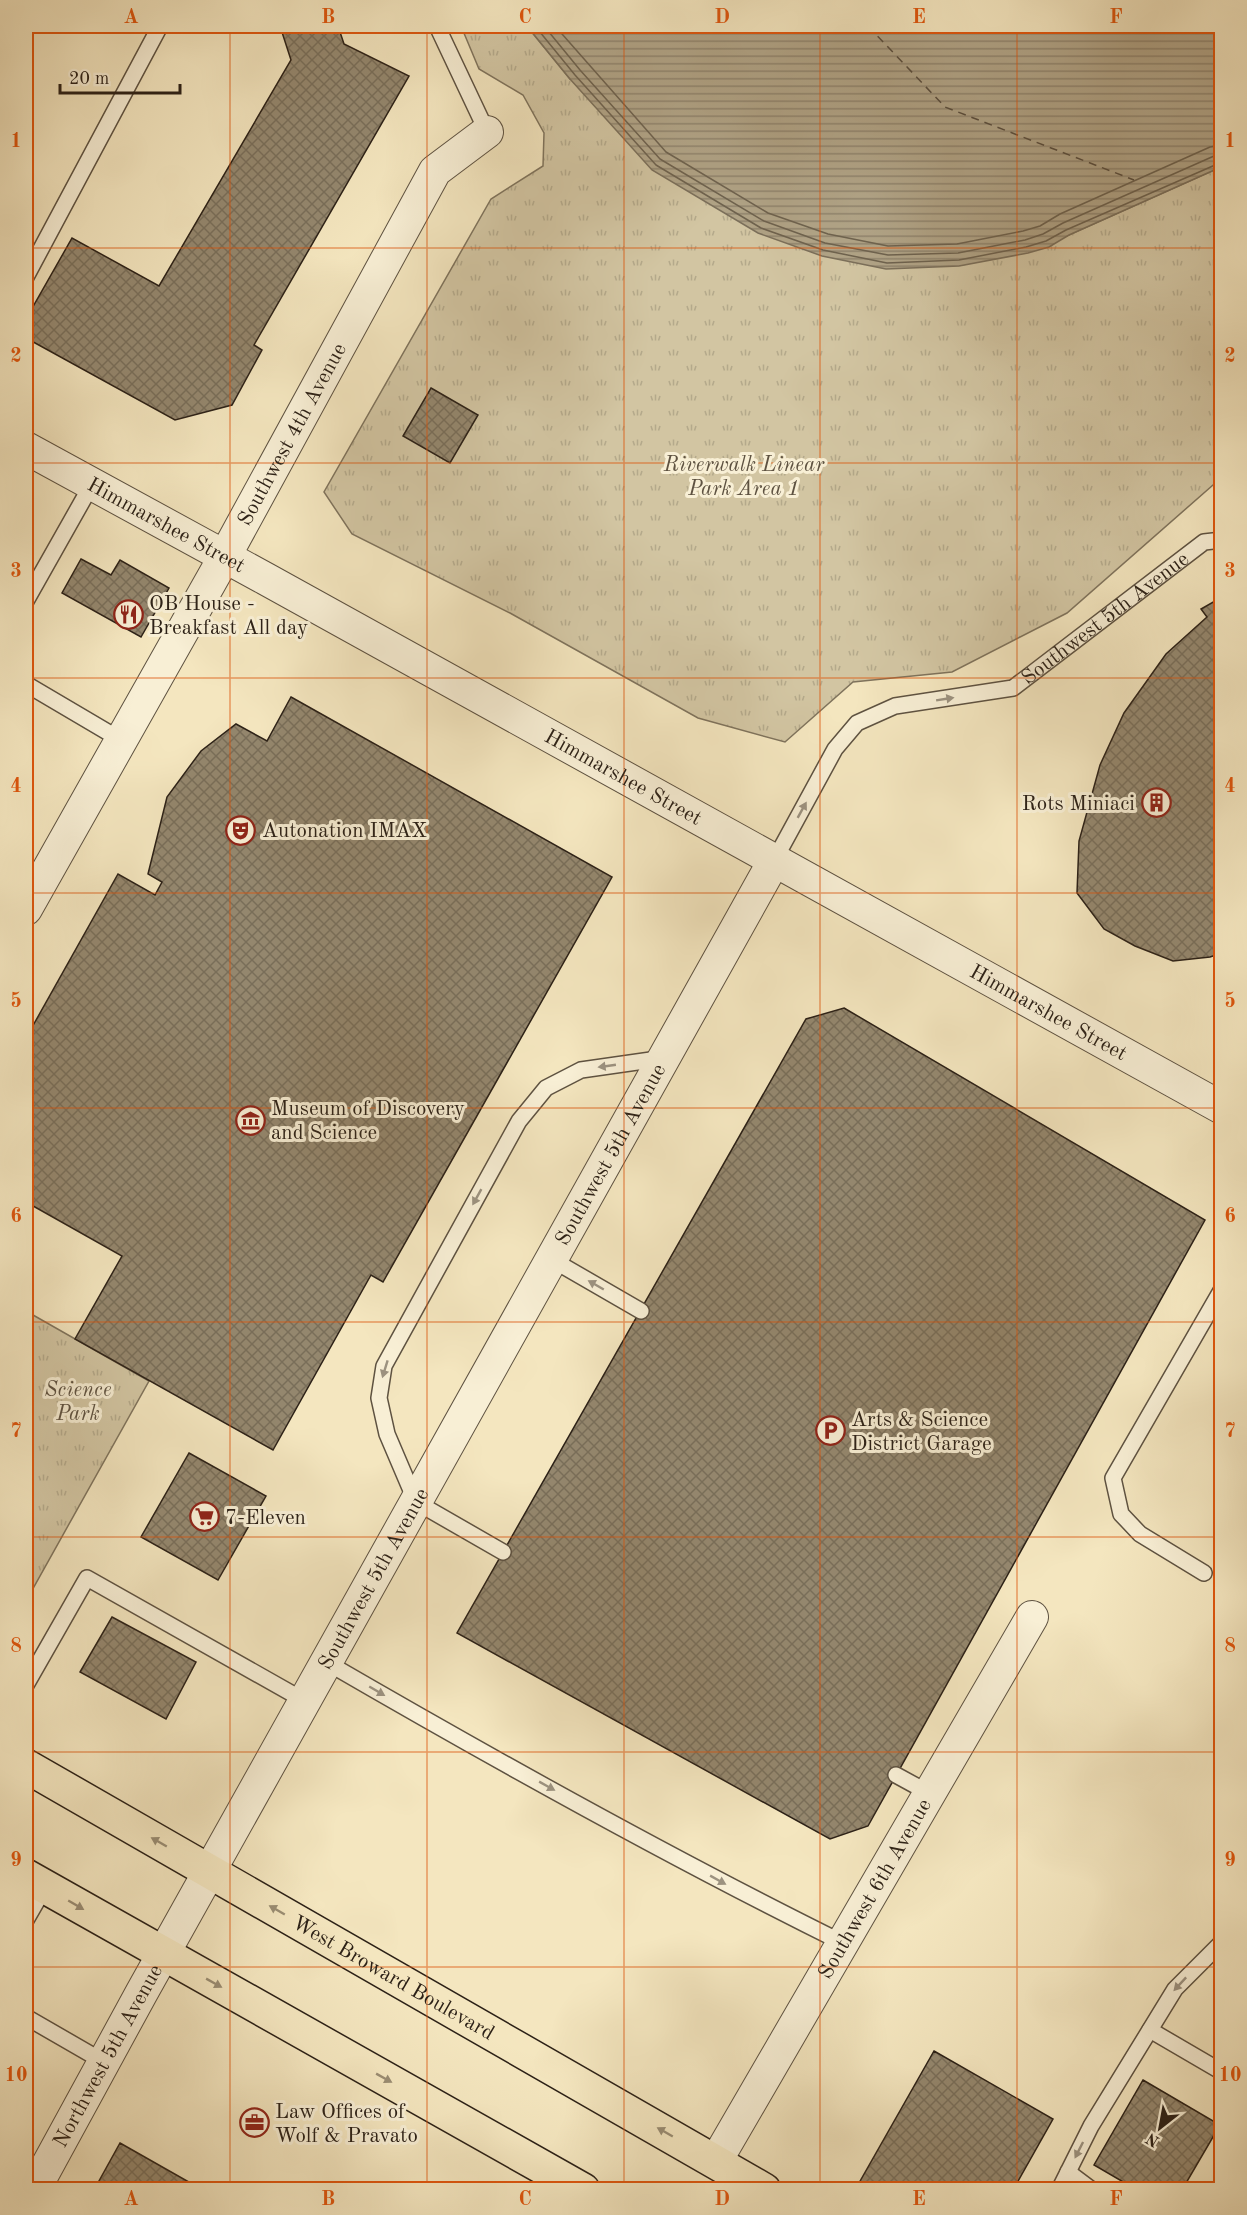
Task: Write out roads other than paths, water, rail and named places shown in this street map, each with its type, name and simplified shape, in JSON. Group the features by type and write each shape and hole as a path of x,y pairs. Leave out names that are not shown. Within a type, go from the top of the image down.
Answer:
{"main road":[{"name":"West Broward Boulevard","path":"26,1766 764,2190"},
{"path":"35,1881 583,2190"}],"street":[{"name":"Southwest 4th Avenue","path":"26,909 225,556 435,171 487,132"},
{"name":"Himmarshee Street","path":"26,448 1221,1108"},
{"name":"Southwest 5th Avenue","path":"163,1955 774,861"},
{"name":"Southwest 6th Avenue","path":"716,2161 1032,1617"},
{"name":"Northwest 5th Avenue","path":"34,2190 163,1955"}],"lane":[{"path":"26,277 160,26"},
{"path":"437,26 487,132"},
{"path":"26,601 92,484"},
{"name":"Southwest 5th Avenue","path":"774,861 835,749 857,723 895,706 1013,688 1204,542 1221,540"},
{"path":"26,684 121,740"},
{"path":"503,1552 416,1502 387,1434 379,1398 384,1366 519,1121 546,1088 581,1070 665,1058"},
{"path":"551,1259 641,1311"},
{"path":"1204,1573 1140,1534 1121,1514 1113,1478 1221,1289"},
{"path":"26,1685 87,1578 304,1701"},
{"path":"326,1662 432,1723 742,1893 843,1943"},
{"path":"896,1775 929,1793"},
{"path":"26,1920 35,1881"},
{"path":"1059,2190 1091,2126 1175,1989 1221,1942"},
{"path":"26,2017 104,2062"},
{"path":"1150,2030 1221,2072"},
{"path":"1068,2172 1092,2190"}],"water":[{"path":"529,26 1221,26 1221,167 1069,235 1049,247 1028,253 959,266 886,269 822,256 758,233 652,170 570,79"}],"place":[{"name":"OB House - Breakfast All day","path":"128,615"},
{"name":"Rots Miniaci","path":"1156,803"},
{"name":"Autonation IMAX","path":"241,830"},
{"name":"Museum of Discovery and Science","path":"250,1120"},
{"name":"Arts & Science District Garage","path":"830,1431"},
{"name":"7-Eleven","path":"204,1517"},
{"name":"Law Offices of Wolf & Pravato","path":"254,2123"}],"park label":[{"name":"Riverwalk Linear Park Area 1","path":"744,476"},
{"name":"Science Park","path":"78,1401"}]}
